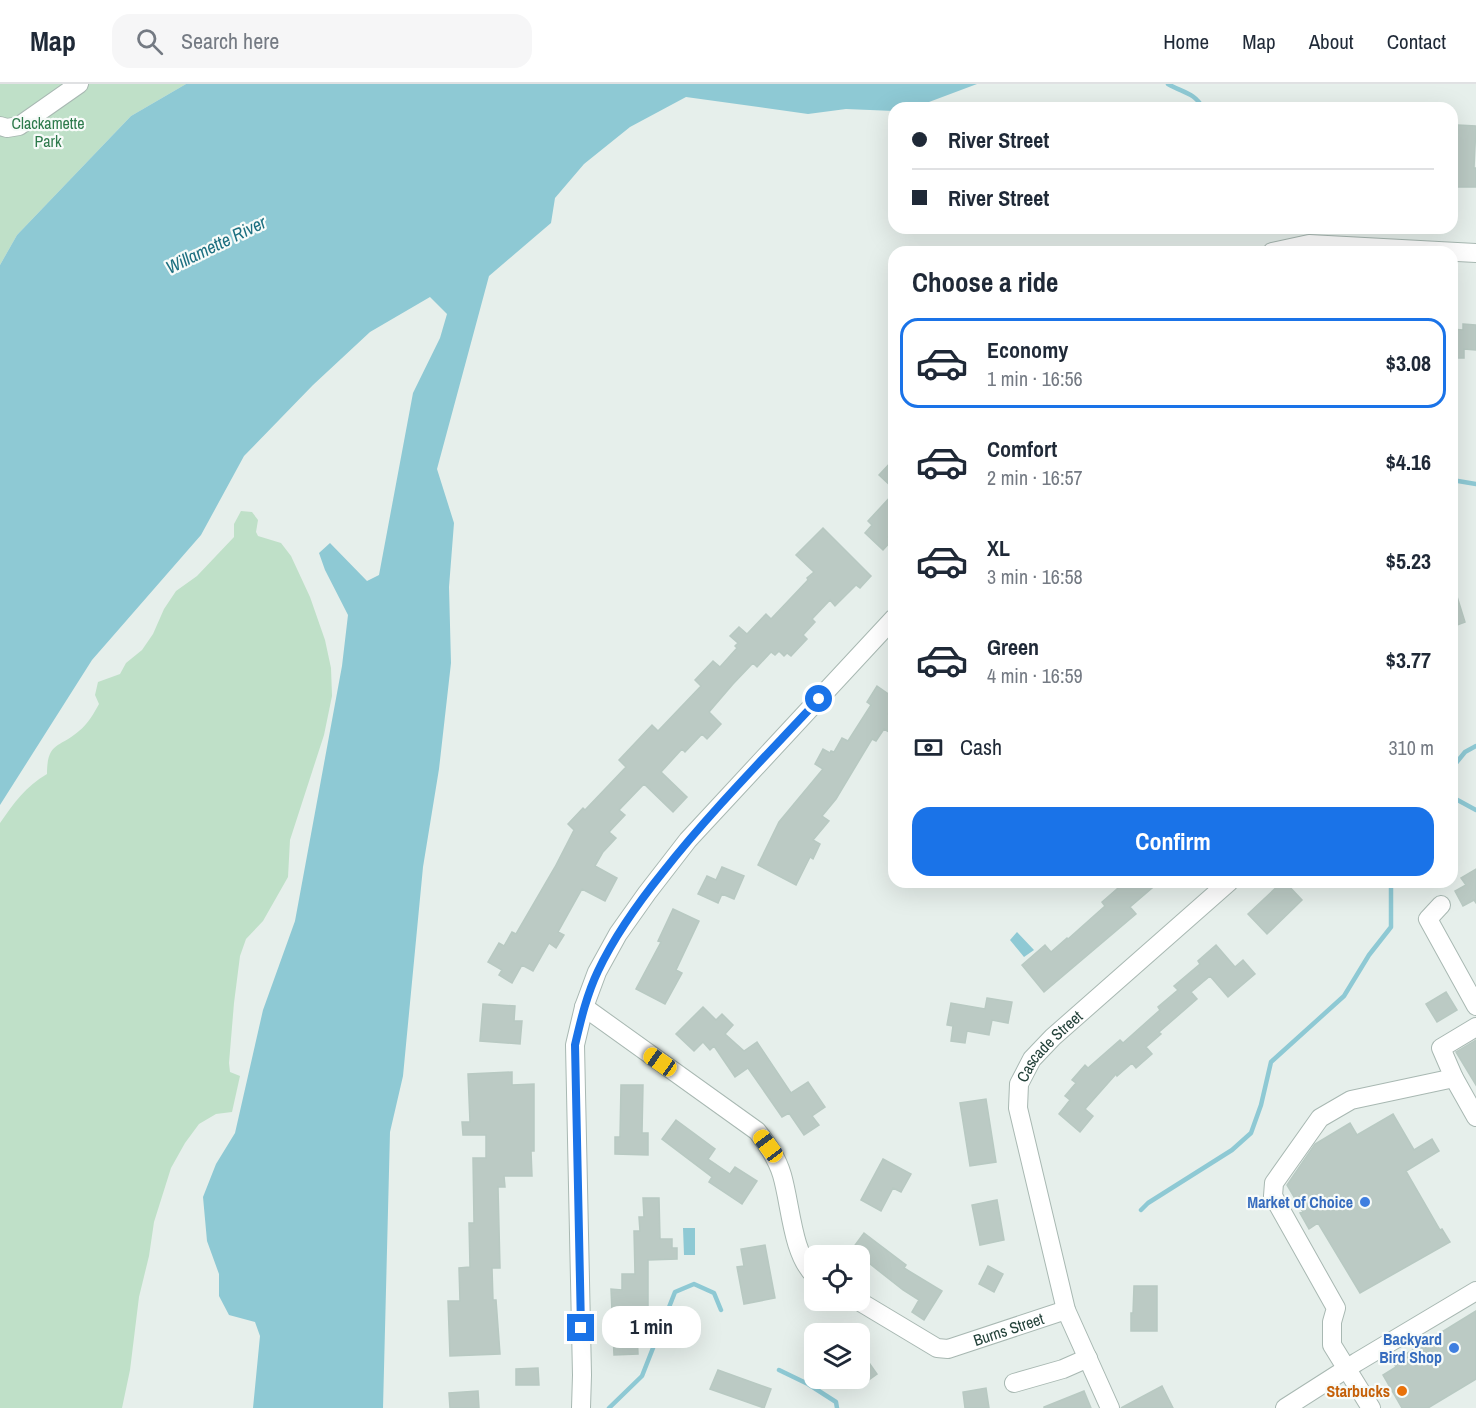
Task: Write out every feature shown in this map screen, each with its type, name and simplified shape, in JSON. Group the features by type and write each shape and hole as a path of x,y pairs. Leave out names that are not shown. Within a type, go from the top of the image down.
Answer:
{"street":[{"path":"0,126 7,128 19,126 79,84"},
{"path":"1300,246 1309,244 1346,246"},
{"path":"1458,252 1476,253"},
{"path":"581,1408 575,1045 584,1007 597,972 618,934 688,840 888,624"},
{"name":"Cascade Street","path":"1066,1310 1018,1108 1019,1083 1032,1059 1053,1037 1222,888"},
{"path":"1441,906 1428,920 1476,1006"},
{"path":"584,1007 757,1131 778,1164 804,1261"},
{"path":"1476,1027 1441,1048 1445,1061 1476,1117"},
{"path":"1371,1408 1332,1345 1332,1322 1336,1308 1273,1196 1274,1183 1320,1118 1351,1100 1454,1078"},
{"path":"1285,1408 1476,1291"},
{"name":"Burns Street","path":"870,1308 937,1348 948,1349 1066,1310 1110,1408"},
{"path":"1014,1383 1088,1359"}],"green space":[{"name":"Clackamette Park","path":"0,84 186,84 131,116 17,235 0,265"},
{"path":"241,511 252,512 258,520 256,532 258,536 281,543 291,556 310,597 325,640 331,668 332,696 324,735 290,840 288,877 263,921 246,939 240,956 229,1063 230,1072 240,1076 232,1112 216,1114 199,1124 171,1168 154,1222 139,1297 130,1370 122,1408 0,1408 0,823 15,802 47,774 52,750 79,731 90,718 99,704 95,695 98,682 120,674 126,663 142,650 153,634 164,609 176,591 197,576 234,537 234,524"}],"water":[{"name":"Willamette River","path":"186,84 977,84 929,102 888,102 888,111 846,109 808,114 686,97 630,127 584,164 555,198 551,223 489,276 437,469 454,523 449,587 451,663 439,769 423,867 403,1076 390,1132 383,1408 253,1408 260,1336 255,1322 229,1315 219,1296 219,1274 207,1241 203,1197 216,1164 235,1133 263,1010 295,921 342,666 348,615 319,553 330,543 367,581 379,575 413,393 440,338 447,314 430,297 370,332 313,385 244,456 201,535 92,660 0,805 0,265 17,235 131,116"},
{"path":"1017,932 1034,950 1024,957 1010,940"},
{"path":"683,1228 695,1228 695,1255 684,1255"}],"building":[{"path":"1458,125 1476,126 1474,168 1476,168 1476,187 1458,187"},
{"path":"1463,324 1476,325 1476,350 1464,349 1464,358 1458,358 1458,330 1463,330"},
{"path":"888,465 888,483 879,475"},
{"path":"888,499 888,544 883,550 865,533 872,525 868,521"},
{"path":"823,528 871,576 860,588 856,585 835,606 830,600 812,619 815,622 803,635 807,639 791,656 787,653 784,656 779,651 775,655 771,652 757,667 753,663 733,684 709,712 721,724 707,739 702,734 685,752 682,749 661,772 687,797 673,812 644,784 619,810 625,815 609,832 616,838 603,852 595,866 617,878 605,901 582,889 558,932 564,935 556,948 549,943 533,971 522,965 512,983 499,975 502,970 488,962 499,943 504,946 512,932 516,934 555,867 574,830 568,824 583,808 585,810 626,767 619,760 652,725 658,731 701,686 695,680 713,661 720,667 737,648 735,646 738,643 730,636 739,627 747,634 766,614 771,619 808,580 807,578 814,572 796,555"},
{"path":"1458,600 1465,622 1458,625"},
{"path":"877,686 888,694 888,731 884,729 876,741 872,739 836,799 822,816 829,821 813,840 820,844 813,859 810,857 796,885 758,865 779,822 823,769 815,764 823,749 830,753 834,752 842,738 848,741 871,705 867,702"},
{"path":"722,867 744,876 734,899 722,894 718,903 698,894 707,876 716,880"},
{"path":"1476,869 1476,903 1474,900 1463,906 1455,891 1466,885 1461,878"},
{"path":"1118,888 1152,888 1130,907 1136,914 1044,992 1022,965 1045,945 1051,952 1068,939 1105,906 1102,902"},
{"path":"1276,888 1291,888 1302,900 1267,934 1248,914"},
{"path":"673,909 699,921 676,970 682,973 665,1004 636,989 661,942 658,941"},
{"path":"1216,945 1235,967 1243,960 1255,974 1228,997 1210,976 1191,992 1197,999 1159,1032 1161,1034 1146,1047 1152,1054 1136,1068 1132,1063 1117,1076 1116,1074 1085,1109 1093,1116 1080,1132 1059,1114 1070,1100 1065,1096 1076,1083 1072,1080 1085,1065 1088,1068 1120,1040 1123,1043 1160,1010 1158,1007 1178,990 1174,986 1200,964 1198,961"},
{"path":"1446,992 1457,1010 1437,1022 1426,1004"},
{"path":"987,998 1012,1002 1008,1023 992,1020 989,1035 967,1031 965,1043 951,1041 953,1026 947,1025 951,1003 985,1009"},
{"path":"483,1004 515,1006 514,1021 522,1021 520,1044 480,1041"},
{"path":"703,1007 716,1020 722,1014 733,1025 725,1034 744,1051 757,1042 791,1093 808,1082 825,1107 812,1116 819,1125 804,1135 789,1113 782,1117 748,1068 735,1077 714,1046 710,1050 703,1042 694,1051 676,1034"},
{"path":"1476,1040 1476,1085 1456,1052"},
{"path":"512,1072 512,1085 534,1084 534,1151 531,1151 532,1176 504,1176 505,1187 498,1187 500,1268 492,1268 493,1300 496,1300 500,1354 450,1356 448,1301 460,1301 459,1268 470,1267 469,1223 474,1223 473,1158 486,1158 486,1135 463,1135 462,1122 470,1122 468,1074"},
{"path":"621,1085 643,1085 642,1133 648,1133 648,1155 615,1154 615,1137 620,1137"},
{"path":"986,1099 996,1162 970,1166 960,1103"},
{"name":"Market of Choice","path":"1393,1114 1414,1150 1432,1139 1439,1151 1406,1171 1440,1230 1442,1229 1450,1242 1360,1293 1318,1223 1309,1229 1300,1213 1303,1212 1287,1185 1315,1144 1350,1123 1357,1135"},
{"path":"676,1120 715,1149 708,1159 730,1174 735,1167 757,1181 742,1204 709,1182 712,1177 662,1139"},
{"path":"883,1159 911,1174 901,1192 893,1188 881,1211 861,1200"},
{"path":"643,1198 659,1198 660,1239 672,1239 672,1248 677,1248 677,1259 648,1260 648,1308 636,1308 638,1354 614,1355 611,1289 622,1290 622,1274 635,1274 634,1231 640,1231 639,1217 644,1217"},
{"path":"997,1200 1004,1240 980,1245 972,1205"},
{"path":"864,1233 906,1265 904,1268 942,1291 924,1320 912,1312 919,1300 870,1264 870,1245 855,1245"},
{"path":"765,1245 775,1298 744,1304 737,1267 744,1266 741,1249"},
{"path":"988,1266 1003,1274 994,1292 979,1284"},
{"path":"1134,1286 1157,1286 1157,1331 1131,1331"},
{"path":"1476,1311 1476,1379 1428,1408 1402,1408 1383,1375 1396,1367 1393,1362"},
{"path":"870,1364 877,1374 870,1379"},
{"path":"538,1368 539,1385 516,1385 516,1369"},
{"path":"718,1370 771,1389 764,1408 710,1389"},
{"path":"1162,1386 1173,1408 1121,1408"},
{"path":"986,1388 989,1408 965,1408 963,1392"},
{"path":"478,1391 479,1408 450,1408 449,1393"},
{"path":"1084,1391 1091,1408 1044,1408 1044,1407"}],"waterway":[{"path":"1168,84 1199,102"},
{"path":"1458,481 1476,484"},
{"path":"1458,761 1465,752 1476,746"},
{"path":"1458,800 1476,810"},
{"path":"1141,1210 1148,1203 1232,1150 1251,1133 1261,1105 1271,1062 1344,996 1369,955 1391,927 1391,888"},
{"path":"609,1408 642,1376 675,1292 694,1284 714,1293 721,1310"},
{"path":"779,1370 808,1384 836,1402 837,1408"}],"place":[{"name":"Market of Choice","path":"1365,1202"},
{"name":"Backyard Bird Shop","path":"1454,1348"},
{"name":"Starbucks","path":"1402,1391"}],"route":[{"path":"581,1328 575,1045 584,1007 597,972 618,934 646,893 688,840 819,699"}]}
